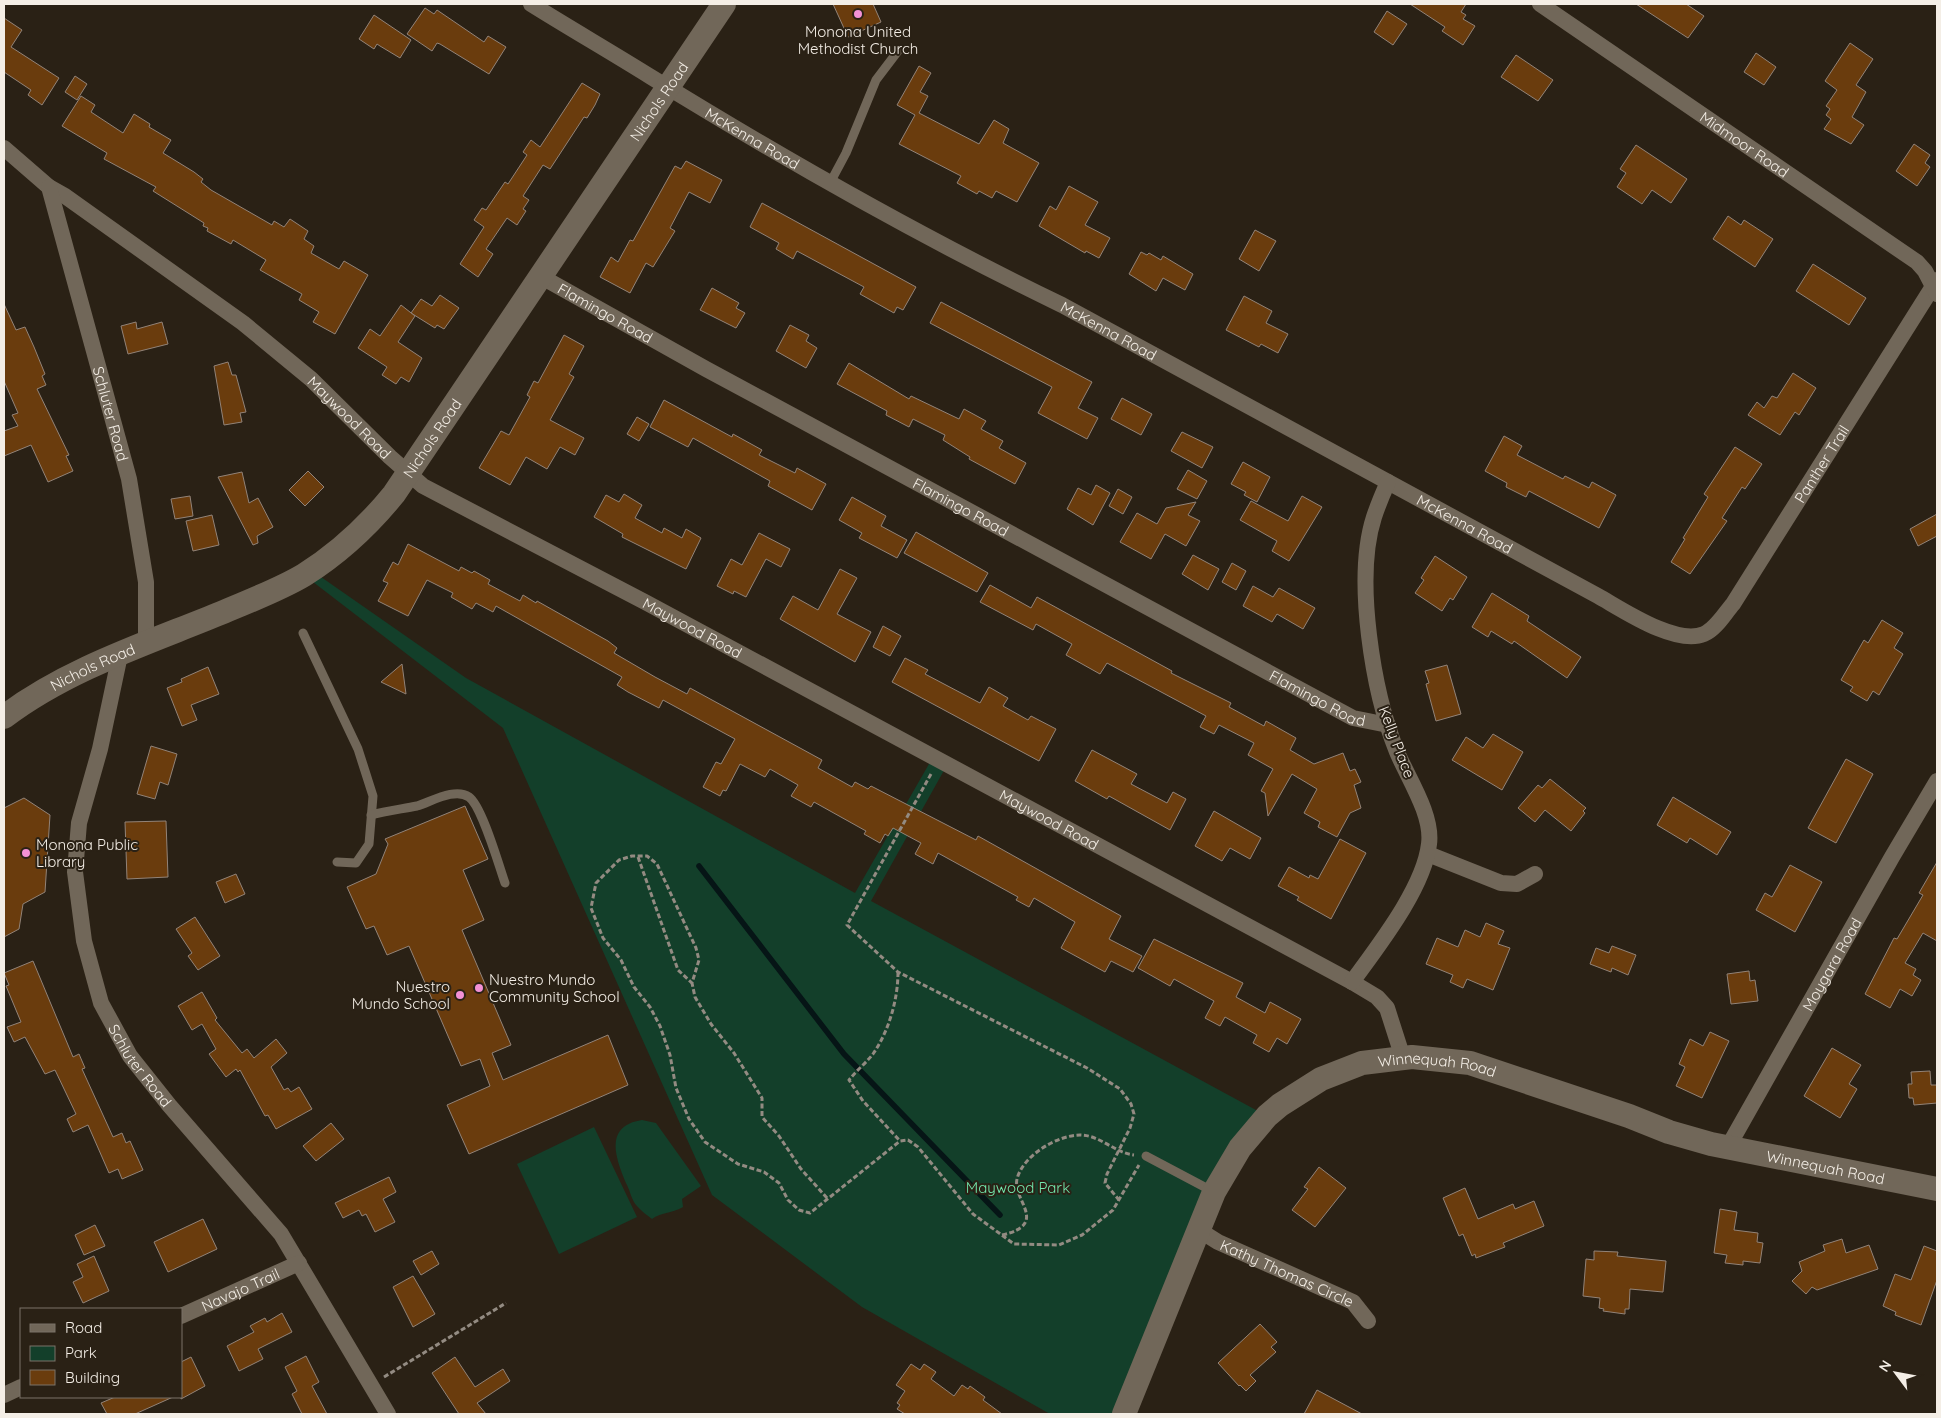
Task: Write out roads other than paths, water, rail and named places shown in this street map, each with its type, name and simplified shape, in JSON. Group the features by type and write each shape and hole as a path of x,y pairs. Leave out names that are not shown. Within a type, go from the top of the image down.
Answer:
{"street":[{"name":"McKenna Road","path":"531,4 778,155 1651,624 1675,634 1689,637 1695,636"},
{"name":"Nichols Road","path":"4,717 25,701 57,683 250,601 304,575 348,543 361,531 389,500 408,473 724,4"},
{"name":"Midmoor Road","path":"1540,4 1917,262 1936,286"},
{"name":"Maywood Road","path":"4,148 49,187 65,196 243,323 311,379 423,486 654,607 1352,982 1377,997 1387,1008 1403,1058"},
{"name":"Schluter Road","path":"49,187 129,479 146,582 146,644"},
{"name":"Flamingo Road","path":"540,276 706,369 1354,718 1388,725"},
{"name":"Panther Trail","path":"1695,636 1704,634 1710,629 1733,604 1936,286"},
{"name":"Kelly Place","path":"1352,982 1410,896 1428,854 1430,842 1424,812 1388,725 1372,666 1367,575 1374,517 1388,482"},
{"name":"Schluter Road","path":"120,655 100,749 79,823 75,872 84,941 101,1003 110,1023 130,1056 169,1105 281,1234 388,1414"},
{"name":"Moygara Road","path":"1728,1147 1937,781"},
{"path":"1428,854 1501,883 1517,884 1535,874"},
{"name":"Winnequah Road","path":"1124,1414 1214,1192 1240,1148 1267,1116 1280,1106 1321,1079 1362,1063 1403,1058 1430,1058 1480,1066 1629,1116 1669,1132 1728,1147 1937,1189"},
{"name":"Kathy Thomas Circle","path":"1199,1230 1221,1244 1353,1302 1368,1321"},
{"name":"Navajo Trail","path":"182,1316 299,1264"},
{"path":"4,1395 20,1387"}],"lane":[{"path":"830,183 846,153 876,80 898,51"},
{"path":"303,633 358,749 373,796 370,844 356,863 337,862"},
{"path":"371,815 418,805 443,796 461,795 469,797 478,808 505,883"},
{"path":"1146,1156 1214,1192"}],"waterway":[{"path":"699,866 844,1054 1000,1215"}],"place":[{"name":"Monona United Methodist Church","path":"858,14"},
{"name":"Monona Public Library","path":"26,853"},
{"name":"Nuestro Mundo Community School","path":"479,988"},
{"name":"Nuestro Mundo School","path":"460,995"}],"park label":[{"name":"Maywood Park","path":"1018,1187"}]}
